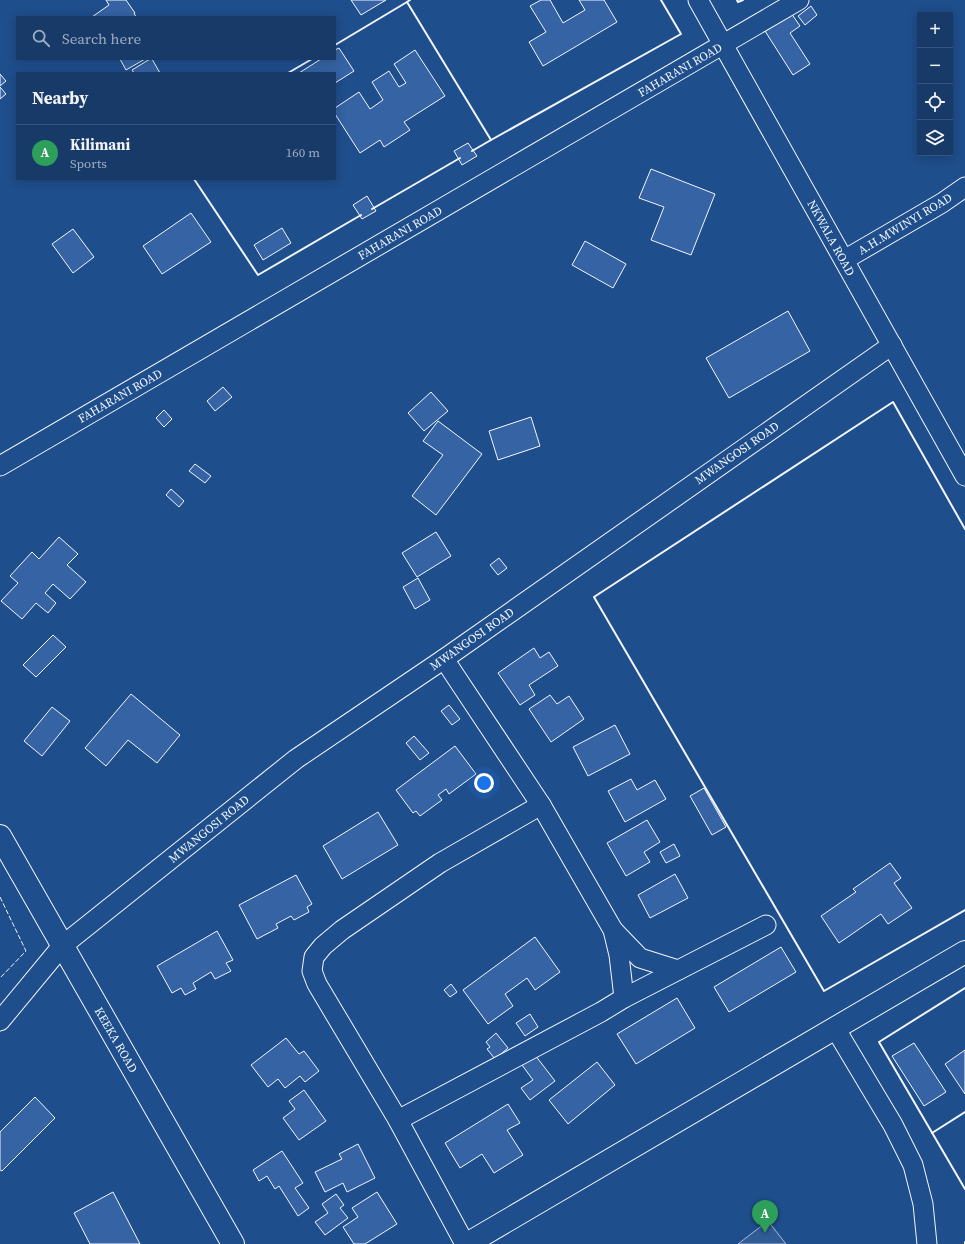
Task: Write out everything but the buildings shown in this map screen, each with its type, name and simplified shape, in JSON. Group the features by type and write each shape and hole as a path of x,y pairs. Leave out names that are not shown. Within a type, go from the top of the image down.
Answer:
{"street":[{"name":"NKWALA ROAD","path":"698,0 965,476"},
{"name":"FAHARANI ROAD","path":"0,466 799,0"},
{"name":"A.H.MWINYI ROAD","path":"844,260 942,203 965,187"},
{"name":"MWANGOSI ROAD","path":"0,1021 62,946 296,759 444,659 892,345"},
{"path":"444,659 541,805 613,930 640,958 678,970"},
{"path":"541,805 440,863 342,930 323,946 314,956 312,971 317,984 398,1120 466,1244 965,952"},
{"name":"KEEKA ROAD","path":"0,836 233,1244"},
{"path":"398,1120 601,1012 624,998 766,925"},
{"path":"613,930 619,955 624,998"},
{"path":"835,1028 893,1125 913,1165 923,1204 927,1244"}],"shaded area":[{"path":"768,1221 786,1244 738,1244"}],"fence":[{"path":"0,897 26,951 0,978"}],"wall":[{"path":"410,0 407,2 491,140 681,34 661,0"},
{"path":"737,0 738,2 743,0"},
{"path":"336,44 407,2"},
{"path":"290,72 310,60"},
{"path":"472,151 491,140"},
{"path":"372,209 460,158"},
{"path":"195,180 258,275 361,215"},
{"path":"965,529 893,402 594,597 824,991 965,910"},
{"path":"965,988 879,1042 965,1189"},
{"path":"932,1133 965,1112"}],"place":[{"name":"Kilimani","path":"765,1233"}]}
